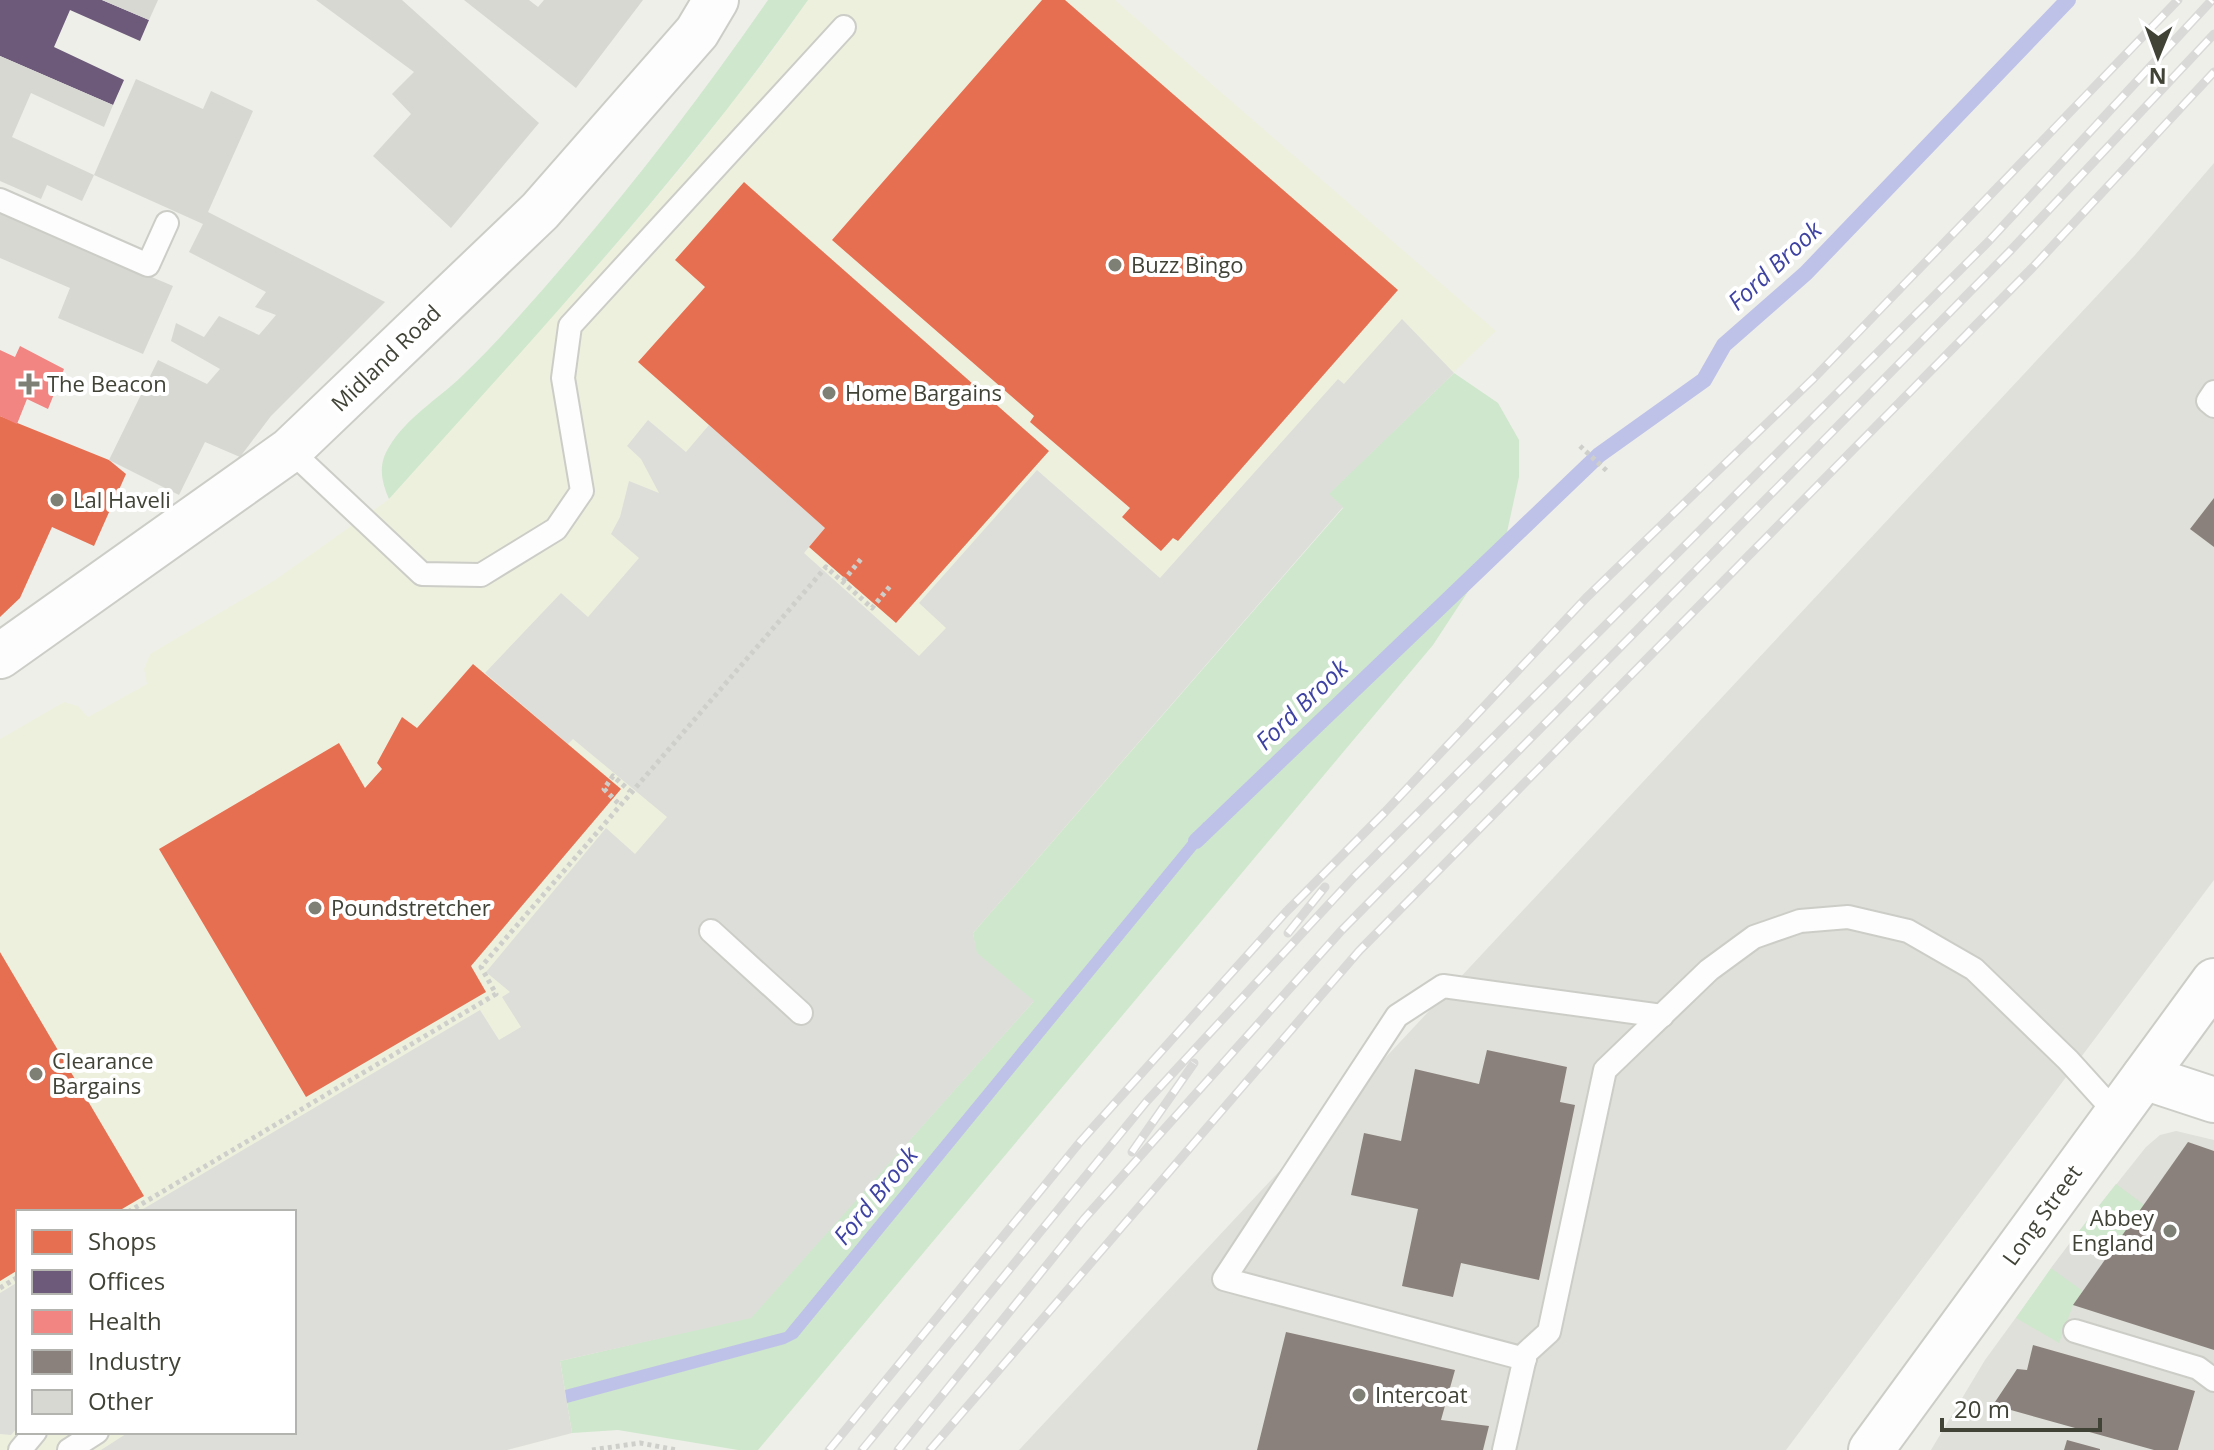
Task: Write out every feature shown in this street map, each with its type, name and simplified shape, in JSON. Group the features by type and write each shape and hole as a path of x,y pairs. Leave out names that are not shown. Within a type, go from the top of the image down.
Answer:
{"street":[{"name":"Midland Road","path":"0,656 290,450 540,211 697,32 716,0"},
{"name":"Long Street","path":"1871,1450 2214,981"},
{"path":"2144,1077 2214,1100"}],"lane":[{"path":"290,450 422,574 481,575 556,529 582,491 563,378 570,326 844,27"},
{"path":"0,200 148,265 167,223"},
{"path":"2214,392 2208,401 2214,406"},
{"path":"1504,1450 1526,1353 1549,1332 1605,1070 1709,970 1754,937 1800,921 1848,917 1908,931 1974,969 2068,1060 2116,1113"},
{"path":"711,931 801,1013"},
{"path":"1525,1359 1224,1279 1397,1016 1443,986 1662,1016"},
{"path":"2075,1331 2198,1368 2214,1380"},
{"path":"20,1450 33,1434"},
{"path":"69,1450 94,1434"}],"path":[{"path":"1580,446 1608,472"},
{"path":"843,581 861,559"},
{"path":"131,1210 496,994 481,967 826,567 872,608 891,585"},
{"path":"618,803 604,789 613,776 630,791"},
{"path":"592,1450 640,1443 677,1450"}],"shaded area":[{"path":"808,0 1115,0 1496,331 1329,494 977,953 751,1318 560,1361 572,1433 507,1450 0,1450 0,739 64,702 78,706 88,717 147,684 144,669 150,654 275,580 389,499 681,168"},
{"path":"2214,163 2214,880 1786,1450 1019,1450 2135,255"},
{"path":"1402,319 1454,373 1329,494 1343,507 973,933 977,953 1034,1001 751,1318 560,1361 572,1433 507,1450 101,1450 126,1434 296,1434 296,1210 141,1210 480,1010 499,1040 521,1027 502,997 510,992 486,972 606,828 635,854 667,817 573,739 568,744 485,673 561,593 588,617 639,558 611,534 620,517 629,481 659,493 641,459 627,446 648,420 686,452 709,425 825,528 804,553 919,656 946,628 919,603 1037,470 1160,578 1338,379 1344,384"},
{"path":"2176,1131 2214,1140 2214,1450 1931,1450 1985,1360 2076,1235 2146,1147 2160,1135"},
{"path":"2076,1235 2107,1258 2083,1291 2051,1268"},
{"path":"16,1283 16,1429 11,1435 0,1434 0,1293"}],"green space":[{"path":"768,0 808,0 659,193 389,499 382,466 396,436 488,350 581,245 677,125"},
{"path":"1454,373 1498,403 1519,440 1519,477 1507,532 1433,645 758,1450 738,1450 618,1430 572,1433 560,1361 751,1317 1033,1002 976,953 973,933 1343,508 1328,494"},
{"path":"2116,1184 2144,1205 2107,1258 2076,1235"},
{"path":"2051,1268 2083,1291 2073,1305 2059,1343 2016,1318"}],"water":[{"path":"1204,822 1213,829 797,1338 785,1344 567,1403 565,1390 785,1332"}],"building: Shops":[{"name":"Buzz Bingo","path":"1042,0 1065,0 1398,290 1178,541 1173,538 1161,551 1122,517 1130,508 1030,422 1034,416 832,240"},
{"name":"Home Bargains","path":"744,182 1049,451 896,623 809,547 825,528 638,362 705,287 675,260"},
{"name":"Lal Haveli","path":"0,416 109,460 126,474 94,546 52,527 20,598 0,617"},
{"name":"Poundstretcher","path":"473,664 621,789 471,966 486,992 306,1097 159,849 339,743 365,788 382,769 377,763 402,717 417,728"},
{"name":"Clearance Bargains","path":"0,952 144,1196 120,1210 16,1210 16,1271 0,1281"}],"building: Offices":[{"path":"0,0 102,0 149,20 140,41 70,10 54,47 124,80 113,105 0,56"}],"building: Health":[{"name":"The Beacon","path":"20,346 64,369 48,409 27,399 17,424 0,416 0,350 15,357"}],"building: Industry":[{"path":"2214,498 2214,547 2190,529"},
{"path":"1487,1050 1567,1067 1560,1102 1575,1105 1539,1280 1461,1263 1453,1297 1402,1286 1418,1209 1351,1195 1364,1133 1401,1141 1415,1069 1479,1084"},
{"name":"Abbey England","path":"2188,1142 2214,1151 2214,1350 2073,1305"},
{"name":"Intercoat","path":"1286,1332 1455,1370 1441,1420 1489,1426 1483,1450 1257,1450"},
{"path":"2033,1345 2195,1391 2178,1450 2154,1450 1993,1405 2017,1369 2027,1370"},
{"path":"2067,1440 2100,1449 2100,1450 2064,1450"}],"building: Other":[{"path":"102,0 158,0 149,20"},
{"path":"316,0 402,0 539,123 451,228 373,156 411,114 392,94 414,72"},
{"path":"464,0 529,0 538,7 544,0 643,0 576,88"},
{"path":"0,56 113,105 104,127 31,93 12,137 94,175 82,201 47,185 41,199 0,181"},
{"path":"136,79 203,109 211,91 253,111 208,212 385,302 271,416 240,457 205,442 179,495 109,460 158,360 207,384 220,369 171,341 176,323 204,337 219,316 259,335 276,315 255,307 266,292 189,252 203,224 94,175"},
{"path":"0,213 173,286 143,354 58,318 70,288 0,258"}],"waterway":[{"name":"Ford Brook","path":"1196,841 1599,455 1704,380 1724,345 1806,273 2068,0"}],"railway":[{"path":"829,1450 1080,1142 1286,912 1385,812 1586,598 1814,378 2178,0"},
{"path":"862,1450 1147,1101 1354,877 1989,241 2212,0"},
{"path":"898,1450 1084,1219 1341,931 2011,250 2214,34"},
{"path":"930,1450 1359,951 2033,267 2214,72"},
{"path":"1288,933 1325,887"},
{"path":"1132,1152 1194,1063"}],"place":[{"name":"Buzz Bingo","path":"1115,265"},
{"name":"The Beacon","path":"29,384"},
{"name":"Home Bargains","path":"829,393"},
{"name":"Lal Haveli","path":"57,500"},
{"name":"Poundstretcher","path":"315,908"},
{"name":"Clearance Bargains","path":"36,1074"},
{"name":"Abbey England","path":"2170,1231"},
{"name":"Intercoat","path":"1359,1395"}]}
